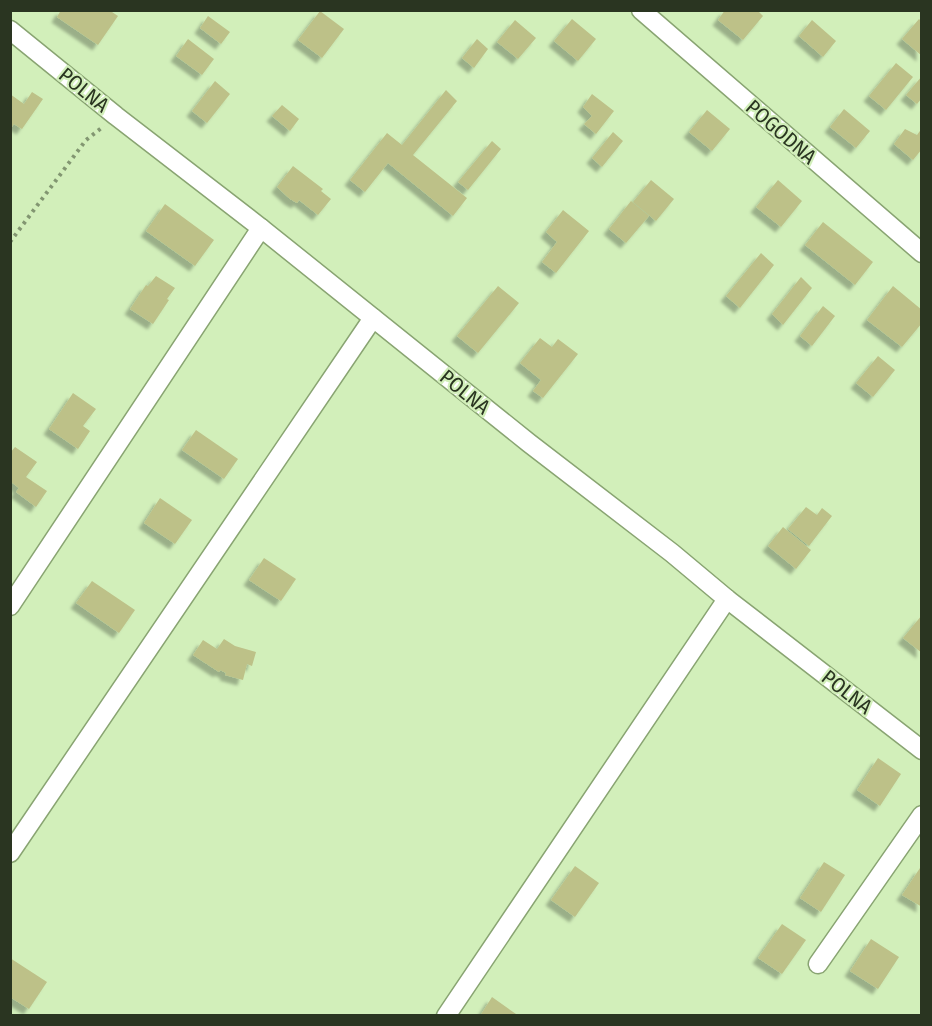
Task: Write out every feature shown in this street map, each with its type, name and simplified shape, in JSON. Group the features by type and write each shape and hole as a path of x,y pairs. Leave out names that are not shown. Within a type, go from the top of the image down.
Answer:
{"street":[{"name":"POGODNA","path":"641,10 921,253"},
{"name":"POLNA","path":"10,30 374,318 529,444 672,553 727,599 921,750"},
{"path":"10,606 261,228"},
{"path":"10,853 374,318"},
{"path":"446,1016 727,599"},
{"path":"818,964 921,814"}],"path":[{"path":"10,242 86,141 116,116"}],"building":[{"path":"61,10 109,10 118,16 98,45 57,17"},
{"path":"725,10 757,10 763,16 743,40 718,20"},
{"path":"320,11 344,29 322,58 298,40"},
{"path":"208,16 230,32 221,44 200,28"},
{"path":"572,19 596,39 578,61 554,41"},
{"path":"919,19 922,22 922,56 902,39"},
{"path":"515,20 536,38 518,59 497,42"},
{"path":"812,20 836,41 823,57 799,36"},
{"path":"188,39 214,59 202,75 176,56"},
{"path":"477,39 488,49 474,68 462,58"},
{"path":"896,63 913,77 886,110 869,96"},
{"path":"922,76 922,98 917,104 906,95"},
{"path":"215,81 230,94 207,123 192,111"},
{"path":"446,90 457,101 413,155 467,198 453,216 388,163 365,192 350,180 387,133 402,145"},
{"path":"32,92 43,99 22,129 14,124 10,129 10,94 24,104"},
{"path":"592,94 614,111 596,134 584,124 592,116 583,107"},
{"path":"282,105 299,119 290,131 272,116"},
{"path":"844,109 870,131 856,148 830,127"},
{"path":"707,110 730,129 712,151 689,132"},
{"path":"922,128 922,149 913,160 894,144 905,129 917,135"},
{"path":"613,132 623,141 602,167 592,158"},
{"path":"492,141 501,149 468,190 458,182"},
{"path":"293,166 323,189 321,191 331,199 318,215 299,200 297,203 290,199 277,187"},
{"path":"651,180 674,199 656,221 633,202"},
{"path":"778,180 802,201 781,227 756,207"},
{"path":"631,201 649,216 626,243 609,229"},
{"path":"165,204 214,240 195,266 146,231"},
{"path":"563,210 589,231 556,273 542,262 557,242 546,232"},
{"path":"823,222 873,262 855,285 805,245"},
{"path":"761,253 774,265 740,308 726,296"},
{"path":"156,276 175,288 153,324 130,309 146,285 148,286"},
{"path":"801,277 812,288 783,325 772,314"},
{"path":"498,286 519,303 478,353 457,336"},
{"path":"893,286 922,310 922,323 902,347 867,320"},
{"path":"823,306 835,316 812,346 800,336"},
{"path":"540,338 552,347 558,339 578,354 543,398 533,391 541,380 520,363"},
{"path":"878,356 895,370 873,397 856,383"},
{"path":"73,393 96,409 83,426 90,431 78,449 49,429"},
{"path":"196,430 238,459 224,479 182,450"},
{"path":"15,447 37,462 26,477 47,491 36,507 16,492 19,488 10,481 10,453"},
{"path":"160,498 192,520 175,544 144,523"},
{"path":"806,507 817,515 822,508 832,516 809,546 788,529"},
{"path":"783,527 811,550 796,569 768,546"},
{"path":"264,558 296,579 281,601 249,580"},
{"path":"92,581 135,610 119,633 76,603"},
{"path":"922,615 922,653 903,638"},
{"path":"224,639 235,646 256,652 252,666 247,664 243,680 225,675 226,673 220,670 219,672 193,655 203,640 217,649"},
{"path":"878,758 901,774 880,806 857,790"},
{"path":"824,862 845,875 821,912 800,898"},
{"path":"575,866 599,883 575,917 551,900"},
{"path":"920,868 922,869 922,907 902,895"},
{"path":"782,924 806,940 782,974 758,958"},
{"path":"871,939 899,957 878,989 850,971"},
{"path":"10,958 47,982 29,1009 10,997"},
{"path":"492,997 516,1014 515,1016 480,1016"}]}
